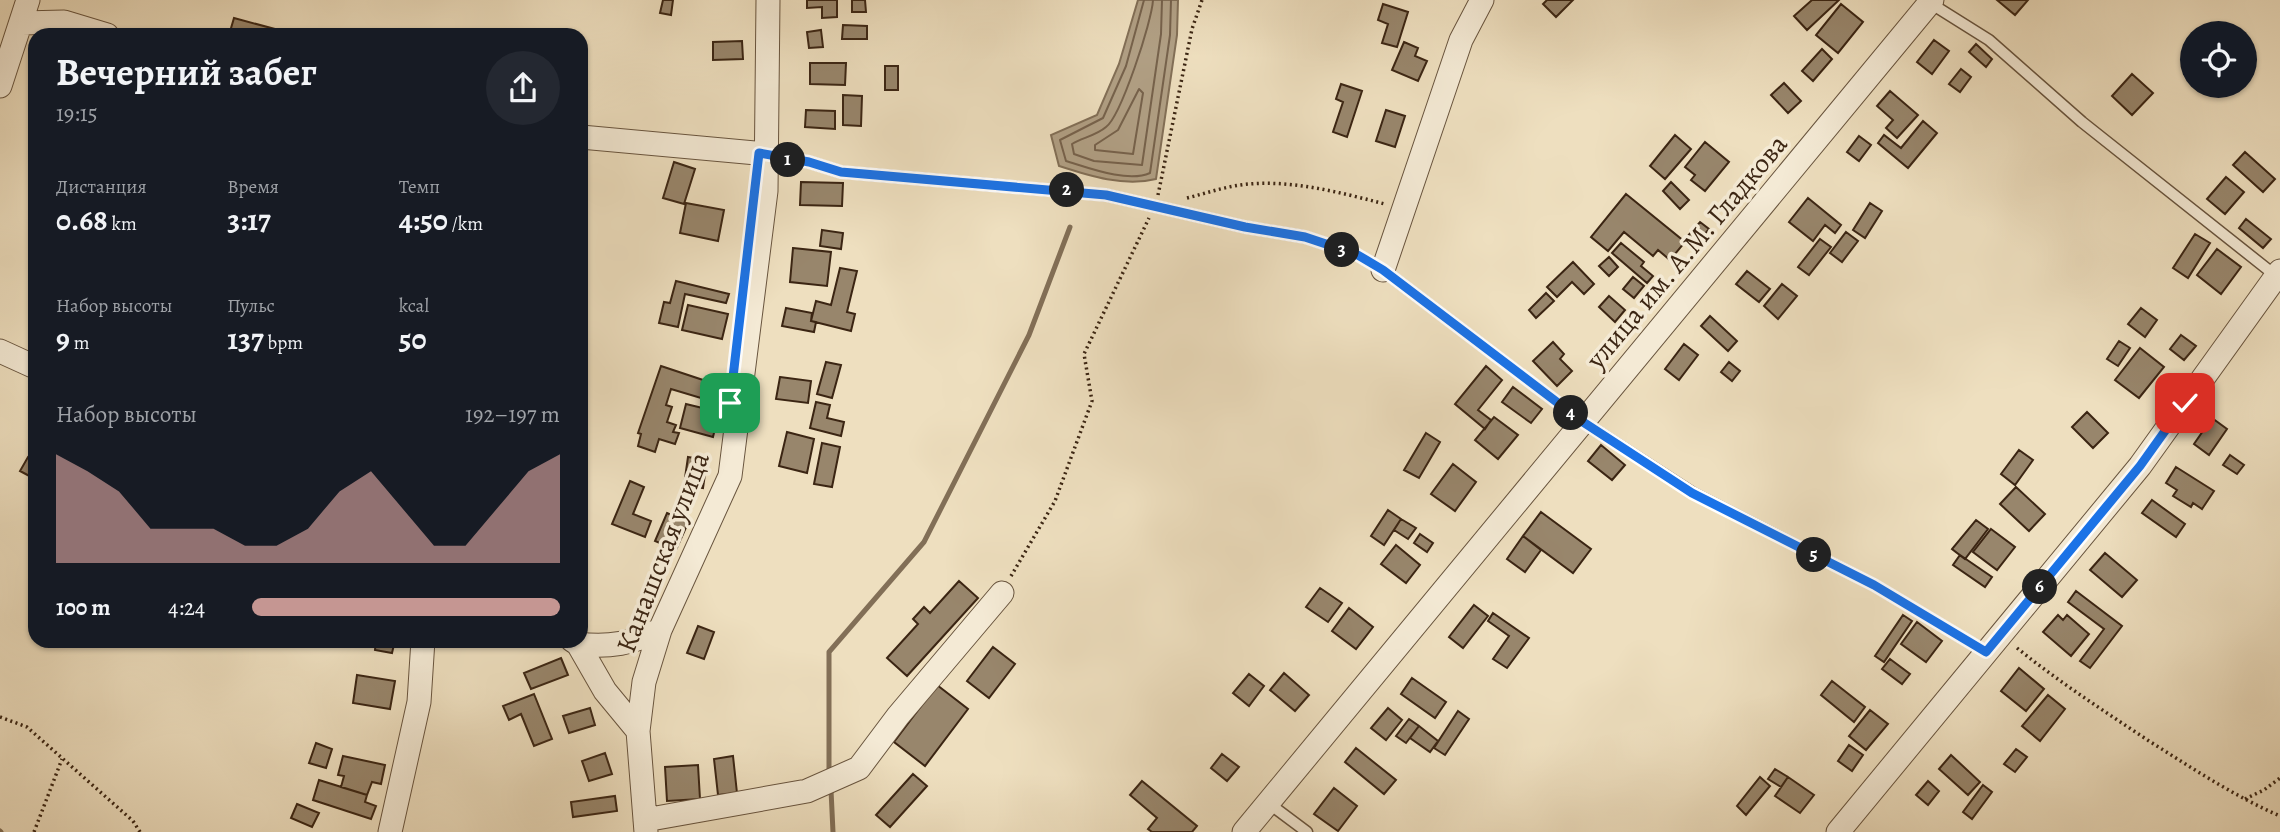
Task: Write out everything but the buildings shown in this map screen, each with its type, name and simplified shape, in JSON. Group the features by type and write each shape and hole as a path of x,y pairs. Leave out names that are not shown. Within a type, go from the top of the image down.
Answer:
{"street":[{"path":"0,86 29,0"},
{"name":"Канашская улица","path":"646,826 638,731 644,682 660,629 730,476 766,191 768,0"},
{"path":"1383,270 1461,40 1482,0"},
{"name":"улица им. А.М. Гладкова","path":"1244,832 1930,1"},
{"path":"22,23 64,22 84,28"},
{"path":"588,137 766,153"},
{"path":"1838,832 2140,466 2278,274"},
{"path":"0,351 28,364"},
{"path":"646,826 807,792 859,768 898,716 1002,593"},
{"path":"588,645 604,648 634,642 660,629"},
{"path":"390,832 419,702 422,648"},
{"path":"579,648 605,691 638,731"}],"lane":[{"path":"1930,1 1989,40 2082,122 2278,274"},
{"path":"766,153 841,172 1106,195 1305,237 1356,254 1383,270 1583,422 1692,493 1993,643"},
{"path":"1267,802 1307,832"}],"path":[{"path":"1002,593 1055,502 1092,401 1084,355 1154,207 1192,29 1202,0"},
{"path":"1154,207 1236,186 1270,183 1341,193 1404,208"},
{"path":"1993,643 2245,799 2280,816"},
{"path":"0,718 27,727 133,821 139,832"},
{"path":"34,832 62,759"},
{"path":"2245,799 2280,778"}],"water":[{"path":"1138,0 1178,0 1177,35 1156,179 1119,181 1059,166 1051,135 1097,115 1119,64"}],"waterway":[{"path":"829,770 829,652 924,542 1029,335 1070,227"},
{"path":"831,790 833,832"}],"route":[{"path":"730,403 758,183 759,153 809,162 841,172 1106,195 1245,227 1305,237 1356,254 1383,270 1583,422 1692,493 1874,585 1986,652 2140,466 2185,403"}]}
